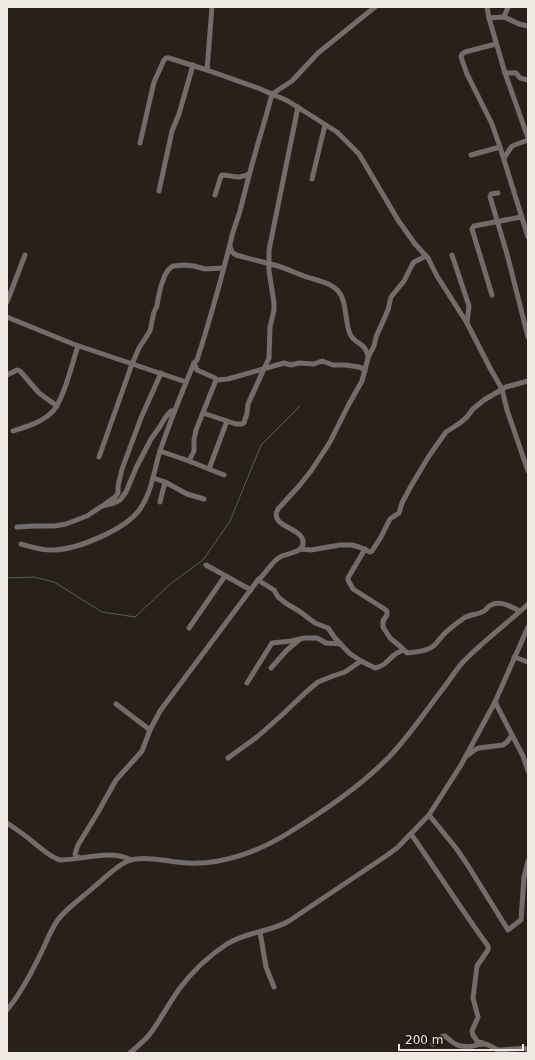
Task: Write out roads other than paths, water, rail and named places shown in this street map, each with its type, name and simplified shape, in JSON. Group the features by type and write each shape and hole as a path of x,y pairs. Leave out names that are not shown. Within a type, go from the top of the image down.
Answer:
{"street":[{"path":"207,70 212,7"},
{"path":"21,544 47,550 54,550 83,544 114,530 135,516 141,508 147,496 160,451 174,411 194,363 197,360 211,315 272,94 292,81 318,53 376,7"},
{"path":"487,7 496,44 527,136 512,146 504,158"},
{"path":"504,17 508,7"},
{"path":"489,18 504,17 526,26 528,20"},
{"path":"496,44 465,52 461,57 467,74 492,124 528,237"},
{"path":"140,143 154,82 166,58 193,65 272,94 288,101 337,132 359,154 398,220 421,252 426,256 467,323 502,389 507,410 528,471"},
{"path":"159,191 172,131 179,114 193,65"},
{"path":"505,73 516,73 520,78 528,80"},
{"path":"203,413 236,424 244,423 248,404 269,358 270,327 274,303 268,264 269,250 298,107"},
{"path":"312,179 325,125"},
{"path":"471,155 500,147"},
{"path":"216,196 222,175 224,174 234,178 249,174"},
{"path":"498,193 491,194 490,197 528,337"},
{"path":"492,295 472,229 474,226 522,217"},
{"path":"230,246 234,254 278,266 308,278 321,281 336,289 344,300 350,334 355,341 365,347 368,358"},
{"path":"7,302 25,255"},
{"path":"452,255 469,306 467,323"},
{"path":"300,549 303,543 300,536 276,518 278,509 311,471 327,446 362,381 368,358 388,310 391,297 404,281 414,262 426,256"},
{"path":"99,457 132,364 139,348 150,332 154,312 165,275 173,266 185,265 205,269 223,268"},
{"path":"7,317 78,346 186,382"},
{"path":"13,431 41,420 50,414 57,406 62,396 78,346"},
{"path":"194,363 197,370 215,378 216,380 228,380 284,363 291,365 303,363 314,364 322,361 333,365 359,367 365,371"},
{"path":"7,375 17,370 20,371 39,392 57,406"},
{"path":"17,527 55,526 66,524 87,516 115,497 118,493 122,469 141,418 161,373"},
{"path":"189,461 194,451 196,430 216,380"},
{"path":"80,858 76,856 75,852 78,845 116,780 142,751 150,730 160,712 197,660 272,563 278,558 300,549 311,550 352,545 370,552 372,551 382,536 390,519 399,514 411,486 442,436 467,417 484,400 510,385 528,381"},
{"path":"102,506 120,500 126,492 151,439 160,428 165,418 171,411 174,411"},
{"path":"209,469 227,421"},
{"path":"160,451 224,475"},
{"path":"153,478 165,482 187,494 204,499"},
{"path":"160,502 165,482"},
{"path":"365,549 348,580 353,589 387,611 383,626 390,638 408,653 430,649 455,624 470,615 484,611 492,604 504,604 520,611"},
{"path":"206,565 251,590"},
{"path":"189,628 225,576"},
{"path":"258,580 274,590 287,604 312,621 328,628 349,653 375,668 388,662 404,650"},
{"path":"7,1010 32,970 56,922 70,906 123,863 131,860 148,858 189,863 209,862 257,850 290,832 339,800 382,764 416,724 464,661 527,605"},
{"path":"130,1053 150,1033 180,988 196,970 226,944 240,938 273,929 290,921 397,848 429,815 467,756 495,702 528,627"},
{"path":"247,683 272,643 317,638 326,643 341,644"},
{"path":"272,668 287,650 300,639"},
{"path":"514,657 528,662"},
{"path":"228,758 257,737 315,684 326,678 345,672 361,660"},
{"path":"495,702 523,756 528,770"},
{"path":"116,704 150,730"},
{"path":"467,756 479,748 500,746 505,744 512,735"},
{"path":"429,815 467,864 508,930 521,920 524,877 528,862"},
{"path":"7,823 55,859 66,860 116,856 126,857 131,860"},
{"path":"411,834 438,872 463,912 488,946 488,950 477,966 473,998 478,1017 472,1031 477,1041 483,1044"},
{"path":"260,932 266,967 274,987"},
{"path":"433,1044 443,1036 458,1046 489,1044 496,1050 518,1048 528,1049"}],"waterway":[{"path":"7,578 34,577 54,582 102,612 135,617 169,585 203,560 230,521 261,445 300,406"}]}
